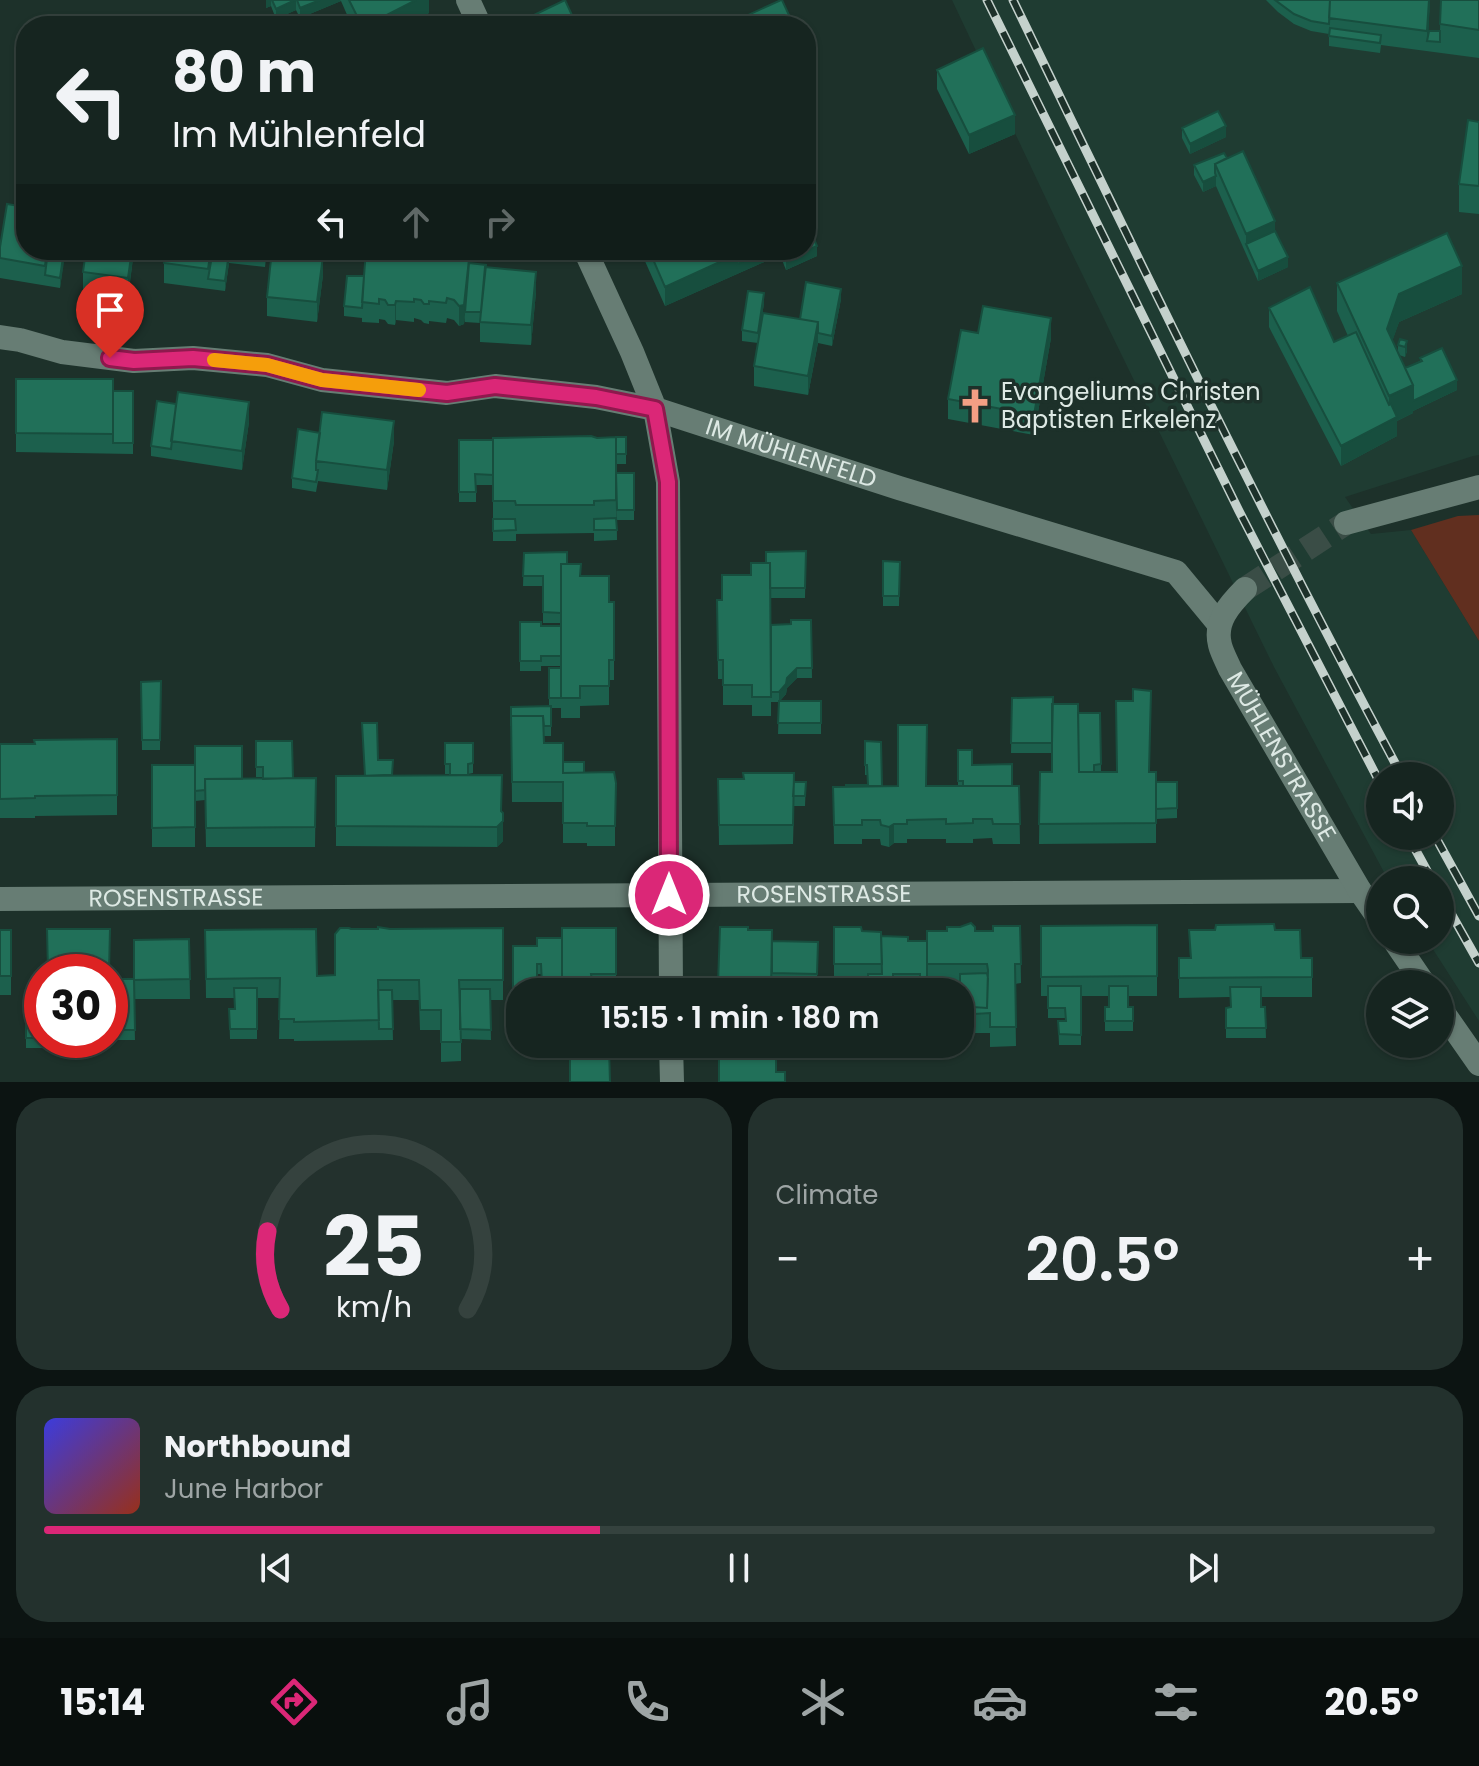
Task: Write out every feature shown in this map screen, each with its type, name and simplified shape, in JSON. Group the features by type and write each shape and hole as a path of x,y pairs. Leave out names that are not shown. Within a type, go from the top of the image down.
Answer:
{"street":[{"path":"590,260 655,409 668,482 671,978"},
{"name":"IM MÜHLENFELD","path":"0,337 62,352 134,361 193,358 237,362 267,365 322,380 447,393 495,386 596,397 655,409 899,488 1176,572 1219,624"},
{"path":"1346,523 1479,487"},
{"path":"1219,624 1230,604 1245,589"},
{"name":"MÜHLENSTRASSE","path":"1219,624 1220,645 1230,669 1366,900"},
{"name":"ROSENSTRASSE","path":"0,899 1360,891"},
{"path":"1454,1028 1479,1064"},
{"path":"671,1058 672,1082"}],"shaded area":[{"path":"952,0 1479,0 1479,455 1345,497 1371,534 1411,530 1479,641 1479,1021 1454,982 1454,970 1446,970 1436,954 1454,954 1454,866 1381,866 1372,850 1454,850 1454,762 1366,762 1366,839 1274,667"},
{"path":"1479,515 1479,641 1411,530 1458,516"}],"building":[{"path":"272,0 295,0 276,9"},
{"path":"297,0 320,0 300,8"},
{"path":"349,0 416,0 385,16 357,16"},
{"path":"565,0 572,16 534,16"},
{"path":"782,0 789,16 746,16"},
{"path":"1275,0 1330,0 1329,24 1294,14"},
{"path":"1330,0 1429,0 1427,31 1329,18"},
{"path":"1441,0 1479,0 1479,30 1440,24"},
{"path":"1330,28 1381,35 1380,43 1329,36"},
{"path":"1429,31 1440,31 1440,42 1427,41"},
{"path":"983,48 1015,115 969,135 937,70"},
{"path":"1218,111 1226,126 1190,144 1182,128"},
{"path":"1468,120 1479,122 1479,186 1459,184"},
{"path":"1243,151 1275,221 1246,234 1215,164"},
{"path":"1224,153 1227,158 1215,164 1216,176 1203,182 1194,165"},
{"path":"7,204 16,205 16,260 46,260 45,266 0,258"},
{"path":"1275,231 1288,257 1258,271 1246,244"},
{"path":"1447,233 1462,266 1399,294 1387,329 1413,385 1389,396 1337,283"},
{"path":"47,260 63,260 60,278 45,275"},
{"path":"85,260 131,260 128,278 83,272"},
{"path":"164,260 209,260 208,269 164,263"},
{"path":"211,260 228,260 225,281 208,279"},
{"path":"271,260 322,260 317,302 267,297"},
{"path":"365,260 469,260 464,305 459,306 447,298 446,303 429,301 429,304 414,299 414,302 396,301 395,305 388,305 385,300 379,299 379,304 362,302"},
{"path":"653,260 724,260 665,287"},
{"path":"469,263 486,265 481,312 465,312"},
{"path":"485,267 536,272 531,325 480,322"},
{"path":"347,276 364,276 362,308 344,306"},
{"path":"806,282 841,289 832,336 818,333 818,322 800,319"},
{"path":"1310,287 1334,342 1356,332 1397,417 1341,446 1269,308"},
{"path":"748,291 764,293 758,333 742,330"},
{"path":"983,306 1051,318 1034,415 948,399 961,330 978,333"},
{"path":"763,313 818,322 808,376 754,366"},
{"path":"1400,339 1407,341 1405,347 1398,345"},
{"path":"1442,348 1457,380 1413,401 1413,385 1405,368"},
{"path":"16,379 113,379 113,434 16,433"},
{"path":"113,391 133,391 133,443 113,443"},
{"path":"178,392 249,402 242,451 171,441"},
{"path":"157,401 176,404 171,449 151,446"},
{"path":"322,412 394,421 387,470 316,461"},
{"path":"298,429 320,433 316,482 292,478"},
{"path":"616,437 616,500 594,501 594,505 516,505 515,501 493,501 493,438"},
{"path":"616,437 626,437 626,454 616,454"},
{"path":"459,440 493,440 493,475 475,474 476,492 459,492"},
{"path":"616,473 634,473 634,510 617,510"},
{"path":"616,518 617,530 594,530 594,519"},
{"path":"493,519 515,519 516,530 493,531"},
{"path":"806,551 805,588 770,588 770,563 766,563 766,552"},
{"path":"567,552 567,564 561,564 561,613 543,612 543,576 523,576 524,553"},
{"path":"883,561 900,562 899,596 883,596"},
{"path":"751,563 770,563 771,697 752,697 752,685 723,685 723,660 718,660 717,600 722,600 722,575 751,575"},
{"path":"561,564 581,564 580,576 609,576 609,602 614,602 614,660 609,660 609,686 580,686 580,698 561,698"},
{"path":"791,620 811,620 812,668 797,668 779,692 771,692 771,625 791,624"},
{"path":"520,622 561,626 561,656 541,656 541,661 520,661"},
{"path":"549,668 561,668 561,698 549,698"},
{"path":"161,681 160,740 142,740 141,682"},
{"path":"1133,689 1151,691 1149,772 1156,772 1156,823 1039,824 1040,772 1052,772 1052,704 1078,704 1079,772 1117,772 1116,701 1133,701"},
{"path":"1053,697 1052,743 1011,743 1012,698"},
{"path":"779,701 821,701 821,723 778,723"},
{"path":"551,706 551,726 544,726 543,716 511,716 511,707"},
{"path":"1078,713 1100,713 1101,764 1094,765 1094,772 1079,772"},
{"path":"511,716 543,716 544,743 563,743 563,773 614,772 615,826 563,823 563,782 512,782"},
{"path":"362,723 377,723 378,760 393,760 392,775 365,776"},
{"path":"898,725 927,725 926,786 1019,786 1020,824 993,824 992,819 973,819 973,823 946,824 946,819 907,820 907,824 889,827 881,825 880,820 862,820 862,825 834,825 833,787 898,786"},
{"path":"117,739 117,795 0,799 0,744 35,744 34,740"},
{"path":"256,741 292,741 293,778 263,779 263,767 256,767"},
{"path":"865,741 881,742 882,786 846,786 868,785"},
{"path":"445,743 473,743 473,763 468,764 468,775 450,775 450,764 445,764"},
{"path":"195,746 242,746 242,779 205,779 205,790 195,791"},
{"path":"958,750 972,750 972,765 1012,764 1012,786 963,786 963,781 958,781"},
{"path":"563,762 584,762 584,773 563,773"},
{"path":"152,765 195,765 195,827 152,828"},
{"path":"743,773 794,773 793,825 719,825 718,779 744,779"},
{"path":"502,775 503,821 497,827 336,826 336,776"},
{"path":"316,778 315,827 206,828 205,779"},
{"path":"794,782 806,782 805,796 793,796"},
{"path":"1156,782 1177,782 1177,808 1156,809"},
{"path":"971,923 975,931 993,931 993,926 1020,926 1021,964 1015,964 1016,1027 990,1027 990,1013 974,1014 974,1007 987,1008 987,964 927,964 927,931 947,931 947,927"},
{"path":"1274,924 1275,930 1300,930 1301,958 1312,958 1312,977 1179,978 1179,958 1191,958 1189,930 1215,930 1216,925"},
{"path":"1157,925 1157,976 1041,977 1041,926"},
{"path":"720,927 772,930 771,978 718,978"},
{"path":"834,927 861,927 862,931 881,932 882,964 834,964"},
{"path":"340,928 503,928 503,980 459,980 461,1042 441,1042 441,1010 420,1010 419,980 378,980 379,1020 294,1022 294,1019 279,1019 280,978 206,979 205,930 316,929 317,976 335,975 335,934"},
{"path":"562,928 616,928 616,974 562,978"},
{"path":"47,929 110,929 109,954 48,954"},
{"path":"0,930 11,930 11,976 0,976"},
{"path":"881,936 927,941 927,978 920,978 920,974 893,974 893,978 868,978 868,974 882,974"},
{"path":"537,938 562,938 562,978 542,978 541,964 537,964 537,978 513,978 513,946 537,946"},
{"path":"189,939 190,979 134,980 134,940"},
{"path":"772,941 818,942 817,974 772,973"},
{"path":"987,973 987,1008 974,1007 974,978 960,978 960,974"},
{"path":"128,979 134,979 135,1030 128,1030"},
{"path":"1048,986 1081,986 1081,1035 1059,1034 1058,1021 1066,1021 1065,1008 1048,1008"},
{"path":"1109,986 1128,986 1128,1007 1133,1007 1133,1021 1105,1021"},
{"path":"1230,987 1261,987 1261,1007 1265,1007 1266,1028 1226,1028 1226,1008 1231,1007"},
{"path":"234,988 257,988 257,1029 230,1029 229,1009 235,1009"},
{"path":"460,989 490,989 491,1030 460,1029"},
{"path":"378,990 392,990 393,1029 379,1029"},
{"path":"570,1058 609,1058 610,1082 570,1082"},
{"path":"719,1058 776,1058 776,1072 785,1072 785,1082 719,1082"}],"tunnel":[{"path":"1245,589 1346,523"}],"railway":[{"path":"987,0 1239,511 1369,762"},
{"path":"1013,0 1252,487 1395,762"},
{"path":"1416,850 1424,866"},
{"path":"1443,850 1479,916"},
{"path":"1454,919 1479,963"}],"slow traffic":[{"path":"214,360 267,365 322,380 419,390"}],"place":[{"name":"Evangeliums Christen Baptisten Erkelenz","path":"975,406"}],"route":[{"path":"110,358 134,361 193,358 267,365 322,380 447,393 495,386 596,397 655,409 668,482 669,895"}]}
